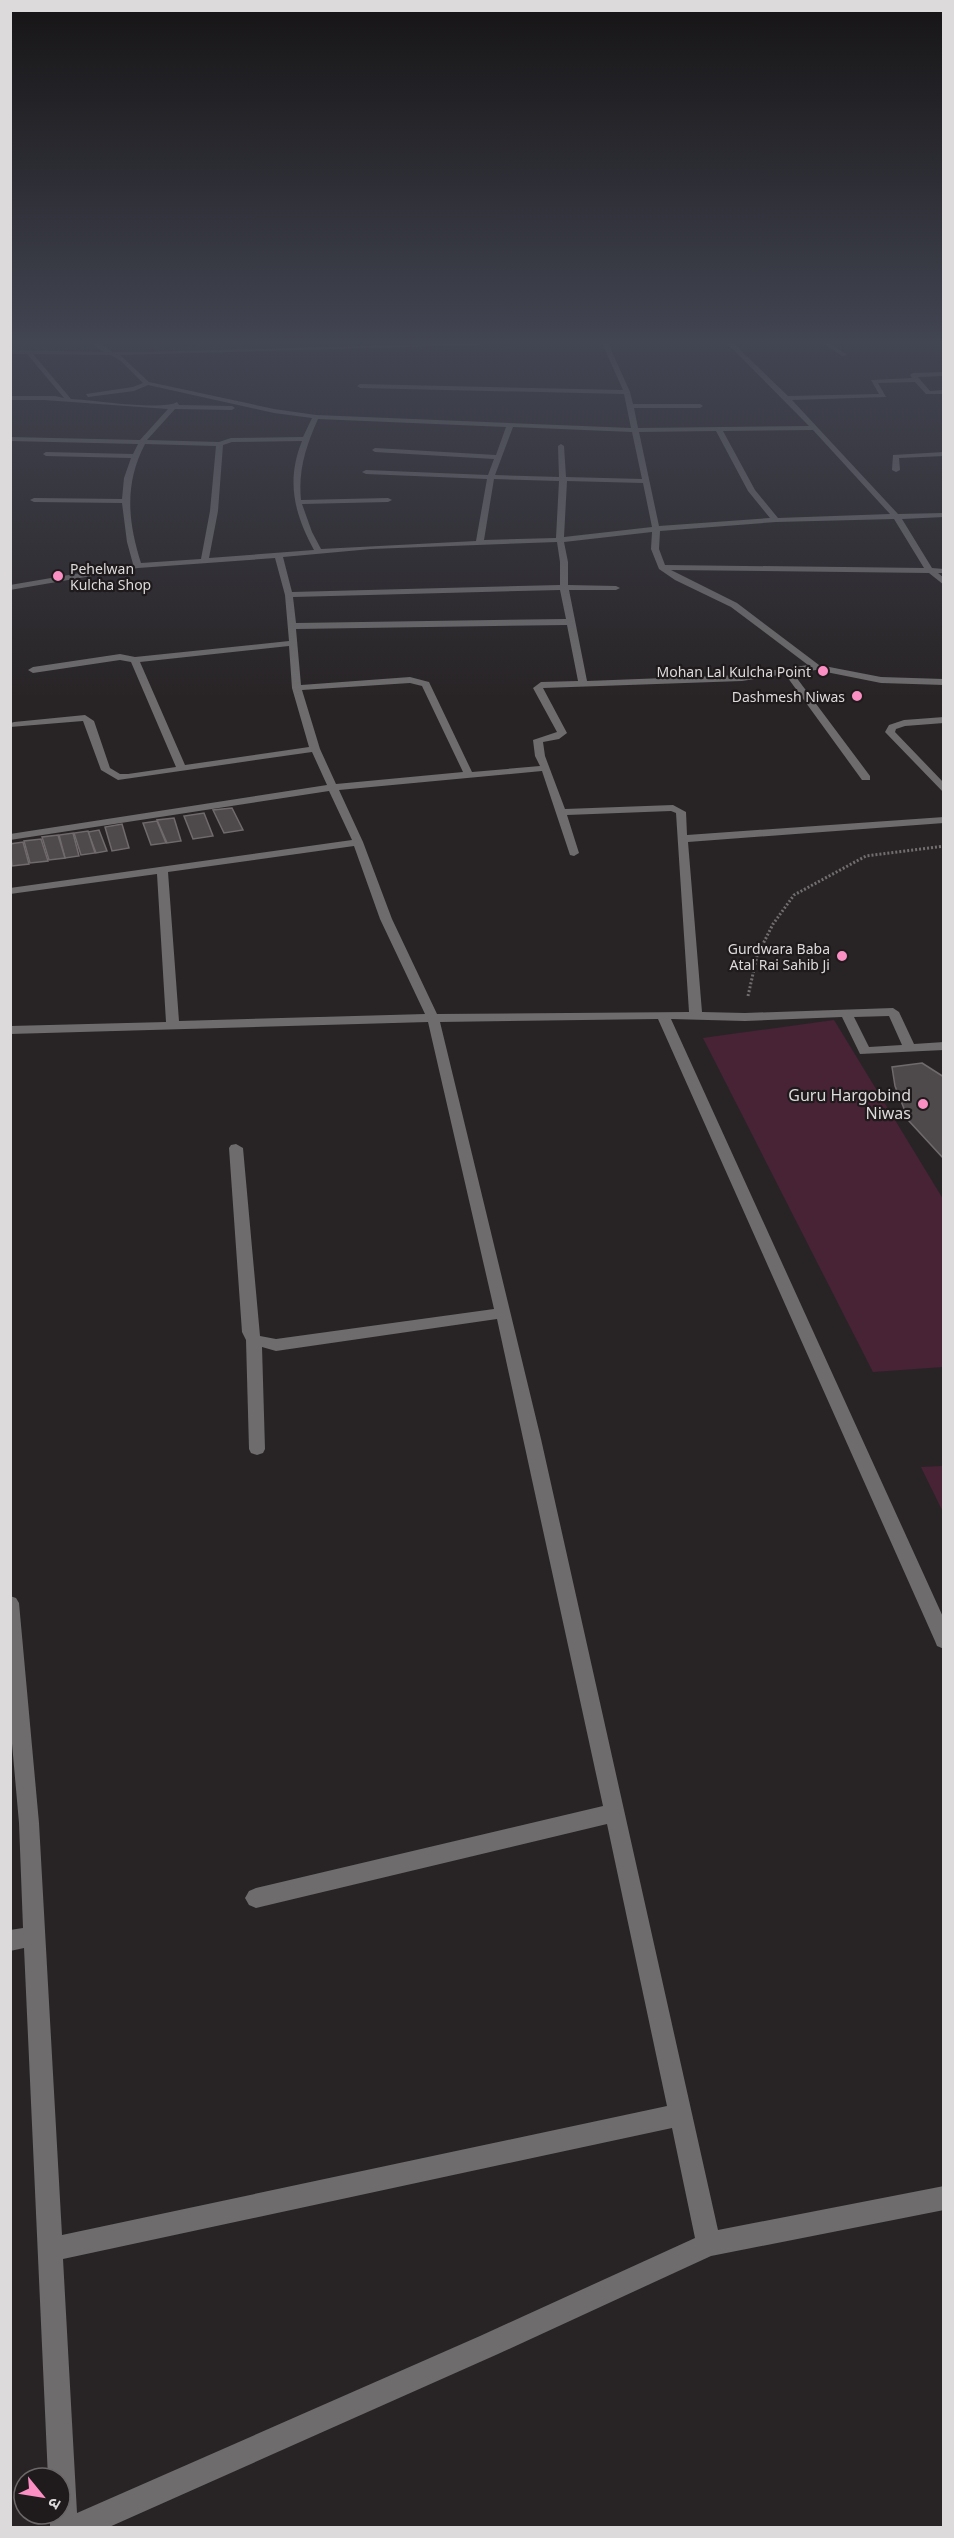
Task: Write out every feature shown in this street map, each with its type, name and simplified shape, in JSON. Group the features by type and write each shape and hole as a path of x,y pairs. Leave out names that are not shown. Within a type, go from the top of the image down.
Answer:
{"street":[{"path":"134,461 124,501 125,522 138,566"},
{"path":"205,559 214,511 218,461"},
{"path":"298,461 297,502 304,526 318,550"},
{"path":"480,543 491,477 497,461"},
{"path":"562,461 560,540 564,562 564,587 583,682"},
{"path":"643,461 656,530 653,541 662,567 678,578 734,605 816,667"},
{"path":"736,461 752,491 776,520"},
{"path":"846,461 897,517 929,569 934,571 944,583"},
{"path":"895,461 896,470"},
{"path":"366,472 647,481"},
{"path":"34,500 124,501"},
{"path":"297,502 388,500"},
{"path":"10,588 138,566 318,550 560,540 776,520 944,515"},
{"path":"278,555 289,595 297,688 315,749 358,842 386,919 433,1018 533,1439 709,2244"},
{"path":"662,567 944,572"},
{"path":"289,595 564,587 616,588"},
{"path":"291,626 570,622"},
{"path":"33,670 120,657 135,660 293,643"},
{"path":"135,660 182,769"},
{"path":"574,854 562,812 540,756 538,740 556,737 562,733 538,688 547,683 742,678 816,667 881,680 944,682"},
{"path":"788,672 866,778"},
{"path":"297,688 410,680 426,684 469,775"},
{"path":"14,725 85,718 89,721 106,770 111,774 128,777 315,749"},
{"path":"944,720 904,723 892,727 890,732 944,790"},
{"path":"10,837 334,787 546,768"},
{"path":"562,812 673,808 681,812 696,1016"},
{"path":"682,839 907,825 944,820"},
{"path":"10,891 358,842"},
{"path":"162,868 173,1026"},
{"path":"10,1030 433,1018 745,1017 893,1012 910,1049"},
{"path":"846,1013 866,1051 944,1046"},
{"path":"663,1016 944,1641"},
{"path":"236,1148 250,1332 254,1340 257,1449"},
{"path":"254,1340 276,1345 503,1313"},
{"path":"10,1603 29,1823 64,2528"},
{"path":"256,1898 614,1813"},
{"path":"10,1941 34,1936"},
{"path":"49,2250 680,2115"},
{"path":"74,2528 489,2345 709,2244 944,2198"}],"path":[{"path":"745,1017 750,983 758,956 773,924 794,896 828,874 866,856 944,846"}],"shaded area":[{"path":"834,1020 943,1199 943,1367 873,1372 703,1038"},
{"path":"944,1466 943,1512 921,1467"}],"building":[{"path":"232,808 243,830 224,833 213,810"},
{"path":"204,813 213,836 193,839 184,816"},
{"path":"174,818 181,841 167,843 157,820"},
{"path":"157,821 166,843 151,845 143,823"},
{"path":"122,824 129,848 112,851 105,827"},
{"path":"99,830 107,851 96,853 88,832"},
{"path":"88,831 95,853 81,855 74,833"},
{"path":"73,833 79,856 65,858 59,835"},
{"path":"58,835 65,858 49,860 42,837"},
{"path":"41,839 48,861 30,863 24,841"},
{"path":"23,842 29,864 12,866 10,844"},
{"name":"Guru Hargobind Niwas","path":"922,1063 944,1077 944,1159 909,1121 895,1086 892,1067"}],"place":[{"name":"Pehelwan Kulcha Shop","path":"58,576"},
{"name":"Mohan Lal Kulcha Point","path":"823,671"},
{"name":"Dashmesh Niwas","path":"857,696"},
{"name":"Gurdwara Baba Atal Rai Sahib Ji","path":"842,956"},
{"name":"Guru Hargobind Niwas","path":"923,1104"}]}
